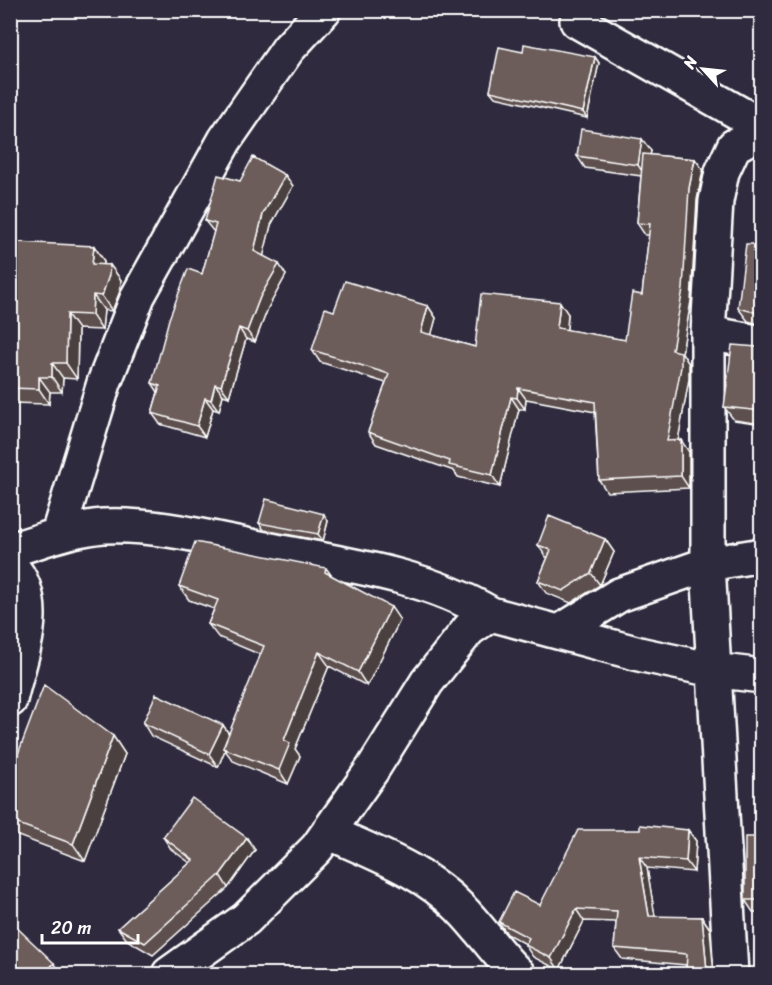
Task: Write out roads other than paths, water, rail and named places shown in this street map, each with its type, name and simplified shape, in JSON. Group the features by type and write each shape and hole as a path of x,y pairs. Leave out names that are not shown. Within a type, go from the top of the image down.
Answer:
{"street":[{"path":"58,534 104,383 138,296 225,140 288,49 324,10"},
{"path":"577,21 762,126"},
{"path":"730,975 708,564 708,333 716,201 722,172 734,146 762,131"},
{"path":"708,333 762,343"},
{"path":"10,550 58,534 105,526 202,536 396,575 465,598 491,614 614,647 713,670 762,676"},
{"path":"561,631 619,596 708,564 762,555"},
{"path":"10,565 27,591 30,612 10,700"},
{"path":"169,975 246,919 281,886 328,832 427,682 469,629 491,614"},
{"path":"328,832 399,864 438,888 460,907 518,975"}]}
